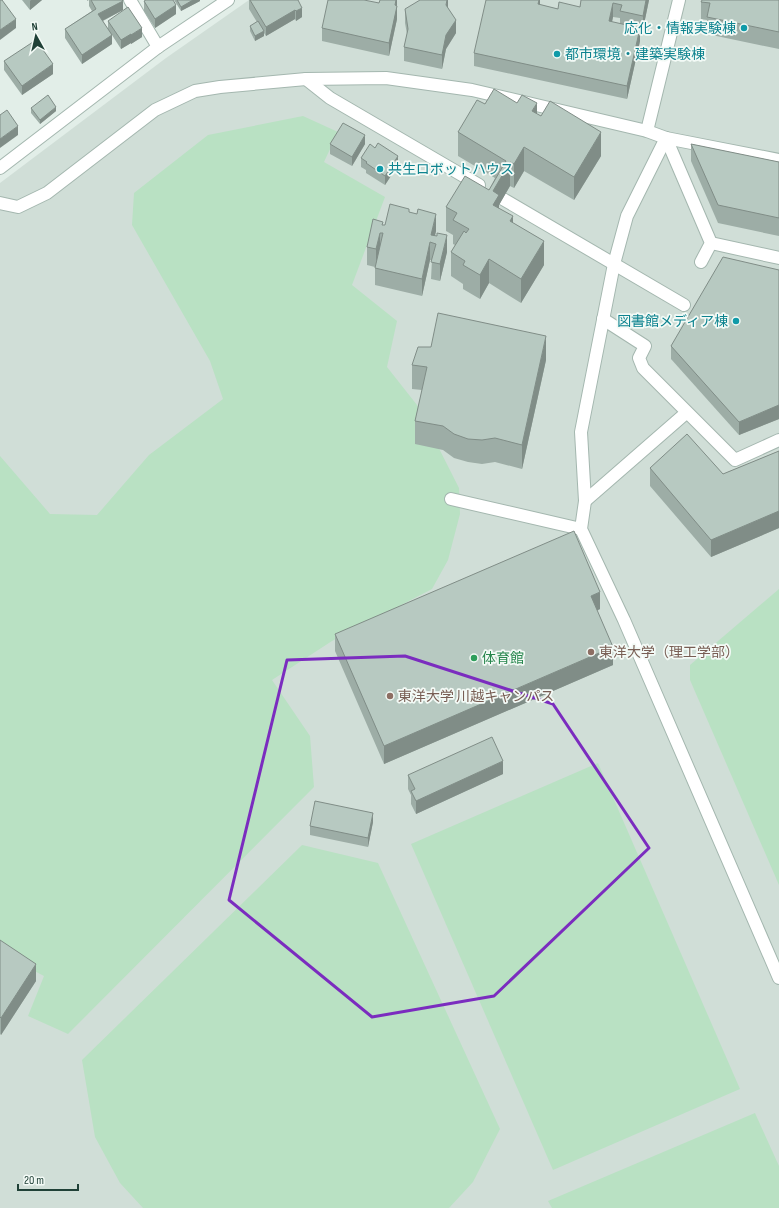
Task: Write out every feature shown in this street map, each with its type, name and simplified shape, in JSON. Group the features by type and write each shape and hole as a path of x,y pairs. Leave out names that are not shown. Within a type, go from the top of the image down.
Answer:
{"street":[{"path":"130,0 158,47"},
{"path":"0,168 158,47 228,0"},
{"path":"647,131 679,0"},
{"path":"0,203 18,207 48,193 155,110 195,91 220,86 306,79 386,78 472,90 647,131 666,138 779,160"},
{"path":"306,79 330,98 684,305"},
{"path":"666,138 712,243"},
{"path":"666,138 627,216 614,264 581,432 585,502 581,529 624,620 779,978"},
{"path":"712,243 779,258"},
{"path":"701,262 712,243"},
{"path":"603,319 645,346 639,358 643,368 686,413 736,460 779,440"},
{"path":"585,502 686,413"},
{"path":"451,499 581,529"},
{"path":"560,538 581,529"}],"highlighted area":[{"path":"405,656 553,704 649,848 494,996 372,1017 229,900 287,660"}],"shaded area":[{"name":"東洋大学 川越キャンパス","path":"249,0 779,0 779,1208 0,1208 0,183 166,58"}],"green space":[{"path":"303,116 338,132 324,162 385,197 352,285 397,321 387,367 417,405 459,488 460,514 448,560 432,589 332,641 272,680 310,736 314,787 68,1034 28,1016 44,976 0,953 0,456 50,514 97,515 149,455 223,399 210,361 132,225 134,193 208,135"},
{"path":"779,589 779,885 690,680 690,665"},
{"path":"598,763 740,1089 553,1170 411,844"},
{"path":"302,845 378,863 500,1129 473,1182 449,1208 143,1208 120,1183 95,1137 82,1060"},
{"path":"755,1113 779,1166 779,1208 552,1208 548,1201"}],"building":[{"path":"0,0 2,0 16,19 0,30"},
{"path":"91,0 123,1 98,14 112,35 82,55 65,29 96,9"},
{"path":"173,0 176,5 155,19 144,1"},
{"path":"177,0 193,0 181,7"},
{"path":"250,0 298,0 302,8 296,11 295,10 266,27"},
{"path":"328,0 364,0 379,3 380,0 396,0 395,5 397,6 389,43 322,28"},
{"path":"420,0 447,0 446,5 456,20 446,35 442,55 404,47 408,29 405,9"},
{"name":"都市環境・建築実験棟","path":"486,0 539,0 538,4 558,9 559,2 580,7 581,0 646,0 643,16 620,11 622,5 613,3 609,21 640,28 627,86 474,53"},
{"path":"702,0 779,0 779,32 707,17 710,3 701,2"},
{"path":"128,7 142,28 121,40 108,21"},
{"path":"258,21 264,31 255,36 250,26"},
{"path":"36,40 53,64 22,86 4,61"},
{"path":"494,89 517,103 522,95 537,103 532,111 541,116 550,101 601,132 574,177 524,147 514,164 510,162 493,191 499,195 493,205 513,216 510,221 544,241 521,279 489,259 480,275 463,265 465,261 451,252 464,231 466,233 469,229 453,220 457,213 446,207 465,176 489,190 506,161 458,132 477,100 485,104"},
{"path":"48,95 56,107 40,120 31,108"},
{"path":"7,110 18,126 0,139 0,115"},
{"path":"343,123 365,135 352,157 330,144"},
{"path":"378,143 398,156 385,176 361,158 370,144 375,148"},
{"path":"691,144 779,162 779,218 718,205"},
{"path":"390,204 409,209 409,212 417,214 418,209 436,214 431,235 437,236 437,233 447,235 440,264 431,262 436,244 430,242 422,279 375,268 383,233 380,233 376,249 367,247 373,219 383,222 382,225 385,225"},
{"name":"図書館メディア棟","path":"723,257 779,270 779,405 739,422 671,346"},
{"path":"438,313 546,336 522,445 495,438 482,440 468,439 454,434 443,426 415,421 427,367 412,365 418,347 431,347"},
{"path":"687,434 723,474 779,451 779,511 711,540 650,468"},
{"name":"体育館","path":"574,531 600,592 591,596 613,647 384,746 335,634"},
{"path":"492,737 503,761 416,801 411,791 415,789 408,775"},
{"path":"315,801 373,813 368,838 310,826"},
{"path":"0,940 36,964 1,1018 0,1017"}],"place":[{"name":"応化・情報実験棟","path":"744,28"},
{"name":"都市環境・建築実験棟","path":"557,54"},
{"name":"共生ロボットハウス","path":"380,169"},
{"name":"図書館メディア棟","path":"736,321"},
{"name":"東洋大学（理工学部）","path":"591,652"},
{"name":"体育館","path":"474,658"},
{"name":"東洋大学 川越キャンパス","path":"390,696"}]}
